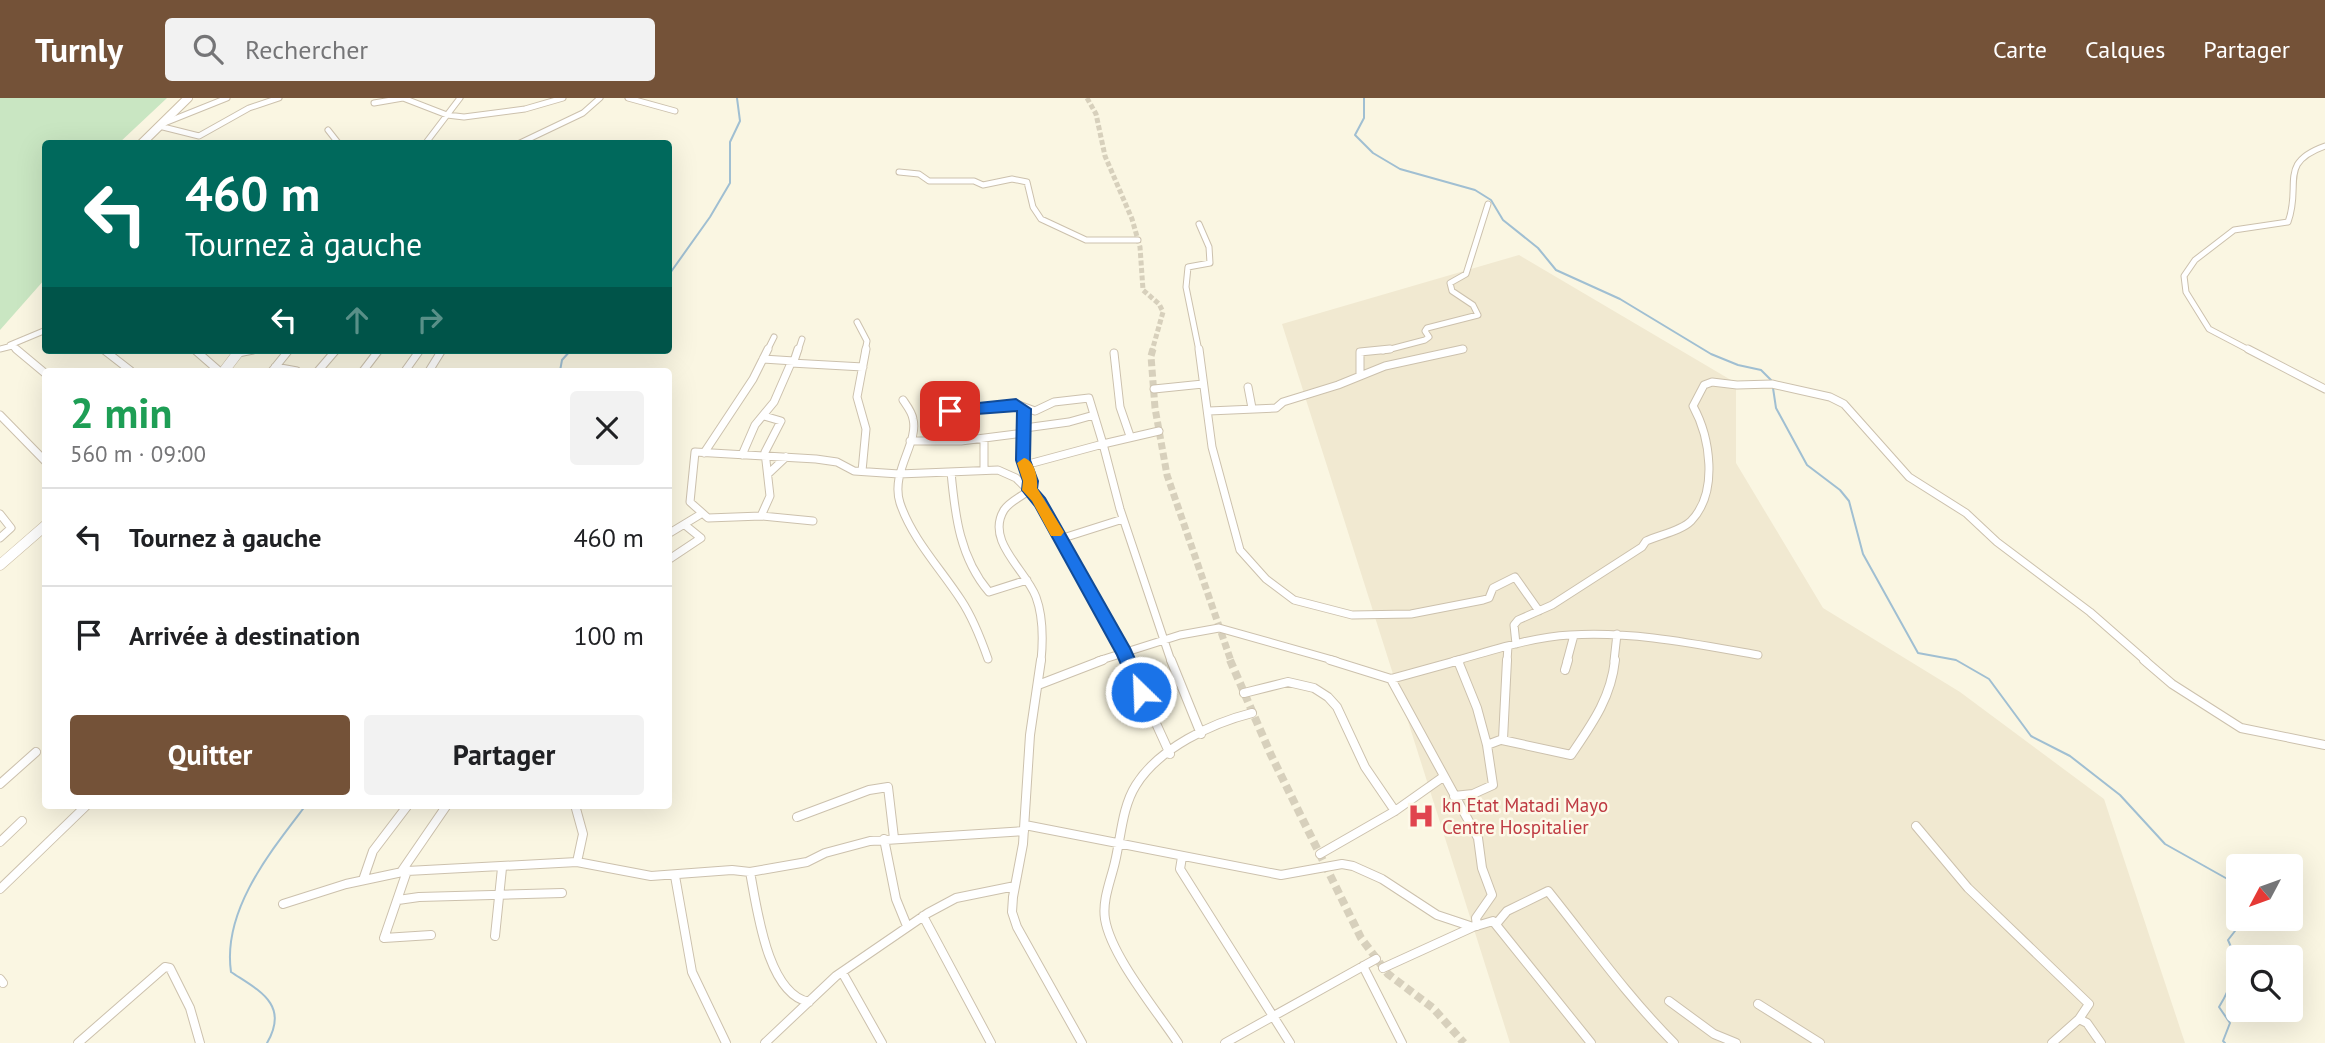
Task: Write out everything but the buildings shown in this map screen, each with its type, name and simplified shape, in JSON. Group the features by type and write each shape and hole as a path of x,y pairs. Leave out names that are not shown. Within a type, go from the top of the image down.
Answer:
{"street":[{"path":"145,140 188,98"},
{"path":"160,125 227,98"},
{"path":"160,125 199,136 249,108 279,98"},
{"path":"374,103 404,98 447,115 464,117 538,107 563,98"},
{"path":"428,140 460,98"},
{"path":"526,140 583,113 600,98"},
{"path":"628,98 675,111"},
{"path":"328,130 336,140"},
{"path":"2325,145 2304,152 2299,159 2292,178 2297,197 2288,222 2234,230 2195,260 2184,276 2186,292 2209,329 2325,389"},
{"path":"899,172 919,174 929,181 974,181 983,185 1012,179 1027,182 1033,207 1042,219 1091,241 1138,240"},
{"path":"1360,376 1360,352 1382,351 1424,340 1429,337 1427,328 1478,315 1473,304 1451,290 1450,283 1466,274 1488,204"},
{"path":"1199,224 1209,247 1210,263 1188,267 1186,286 1201,358 1213,453 1240,550 1266,579 1294,600 1352,614 1411,614 1483,600 1489,597 1493,588 1515,577 1539,611"},
{"path":"857,322 866,335 857,397 866,429 862,471"},
{"path":"0,349 42,332"},
{"path":"704,453 749,386 774,337"},
{"path":"742,455 755,425 774,402 802,339"},
{"path":"10,345 42,371"},
{"path":"1209,411 1276,408 1283,402 1385,366 1463,349"},
{"path":"1114,353 1119,407 1130,436"},
{"path":"109,354 127,368"},
{"path":"200,354 217,368"},
{"path":"224,368 236,354"},
{"path":"274,368 286,354"},
{"path":"321,368 333,354"},
{"path":"365,368 377,354"},
{"path":"763,359 863,367"},
{"path":"1502,740 1514,625 1642,547 1646,541 1695,518 1705,497 1710,453 1702,420 1693,407 1704,385 1712,382 1737,385 1772,384 1830,397 1844,404 1909,477 1966,513 1997,542 2090,612 2172,684 2208,708 2254,733 2325,745"},
{"path":"1154,389 1203,384"},
{"path":"1248,387 1252,408"},
{"path":"950,411 1016,404 1035,411 1054,402 1086,397 1090,400 1123,519 1163,641 1201,734"},
{"path":"903,400 913,416 910,441 899,474 898,490 903,513 975,624 988,659"},
{"path":"1024,409 1025,465 1030,490"},
{"path":"0,415 42,458"},
{"path":"910,441 984,439 1094,415"},
{"path":"761,516 771,498 764,456 767,444 780,421 778,418 764,416"},
{"path":"1025,465 1130,436 1159,431"},
{"path":"984,439 984,470"},
{"path":"813,522 761,516 711,518 701,514 691,505 695,452 831,461 849,469 899,474 1003,471 1037,497 1124,653 1170,754"},
{"path":"767,475 771,468 786,457"},
{"path":"951,471 958,528 967,557 978,577 989,592 1027,580"},
{"path":"1030,490 1005,508 998,526 1002,541 1027,580 1039,607 1041,624 1024,828 1012,912 1017,927 1082,1043"},
{"path":"0,514 11,528 0,538"},
{"path":"672,532 701,514"},
{"path":"1060,539 1123,519"},
{"path":"672,556 701,538 685,525"},
{"path":"0,565 42,529"},
{"path":"1038,685 1124,653 1219,628 1285,645 1391,679 1512,645 1574,635 1617,634 1758,655"},
{"path":"1487,745 1502,740 1571,754 1604,706 1614,677 1617,634"},
{"path":"1565,670 1574,635"},
{"path":"1454,796 1473,794 1493,785 1487,745 1477,708 1458,661"},
{"path":"1391,679 1476,833 1482,867 1492,895 1476,918 1475,926"},
{"path":"1244,693 1288,682 1314,688 1328,697 1337,707 1365,767 1395,811"},
{"path":"1178,1043 1106,926 1105,911 1119,842 1135,787 1151,767 1227,720 1252,713"},
{"path":"0,784 36,752"},
{"path":"1320,854 1395,811 1443,777"},
{"path":"797,817 869,790 888,787 894,838"},
{"path":"0,889 84,809"},
{"path":"363,880 373,851 405,809"},
{"path":"431,935 384,938 398,900 404,872 444,809"},
{"path":"576,809 583,834 577,862"},
{"path":"0,842 22,821"},
{"path":"1916,826 1965,884 2087,1001 2089,1007 2052,1043"},
{"path":"283,904 363,880 404,872 589,862 609,869 675,876 732,870 750,872 807,862 825,853 884,839 1024,828 1119,842 1182,858 1280,875 1342,864 1353,866 1382,879 1437,915 1475,926"},
{"path":"884,839 895,899 907,926"},
{"path":"1182,858 1180,869 1290,1043"},
{"path":"495,936 502,868"},
{"path":"750,872 769,952 779,978 791,998 802,1003 810,1002"},
{"path":"675,876 692,972 726,1043"},
{"path":"765,1043 842,972 907,926 956,898 1015,886"},
{"path":"1497,923 1507,911 1548,891 1621,982 1636,1005 1674,1043"},
{"path":"398,900 419,897 562,893"},
{"path":"923,916 990,1043"},
{"path":"1383,968 1475,926 1493,921 1591,1043"},
{"path":"1225,1043 1376,959"},
{"path":"1363,966 1402,1043"},
{"path":"78,1043 155,973 168,967 182,989 200,1043"},
{"path":"842,972 882,1043"},
{"path":"1669,1001 1703,1027 1736,1043"},
{"path":"1758,1004 1820,1043"},
{"path":"2079,1019 2087,1023 2101,1043"}],"shaded area":[{"path":"1519,255 1736,383 1736,463 1823,608 1960,692 2104,799 2185,1043 1510,1043 1282,324"}],"green space":[{"path":"0,98 167,98 122,140 42,140 42,282 0,330"}],"waterway":[{"path":"672,270 710,217 730,183 730,142 740,121 737,98"},
{"path":"1364,98 1364,118 1355,135 1373,153 1400,169 1475,190 1491,200 1503,220 1538,248 1556,270 1620,299 1711,354 1738,365 1761,370 1771,380"},
{"path":"561,368 562,360 567,354"},
{"path":"1773,388 1776,408 1807,465 1840,490 1849,501 1863,554 1918,653 1956,660 1989,679 2031,736 2070,756 2120,795 2165,844 2231,881 2235,931 2228,940 2234,966 2231,983 2219,1007 2230,1023 2223,1041 2225,1043"},
{"path":"267,1043 275,1018 273,1008 260,992 231,972 230,949 234,926 252,883 303,809"}],"tunnel":[{"path":"1087,98 1096,114 1105,156 1132,219 1140,247 1143,290 1159,304 1163,312 1152,351"},
{"path":"1153,349 1151,356 1155,408 1167,475 1231,661"},
{"path":"1230,660 1271,755 1361,938 1388,974 1433,1008 1464,1043"}],"slow traffic":[{"path":"1024,463 1030,490 1037,497 1056,532"}],"place":[{"name":"kn Etat Matadi Mayo Centre Hospitalier","path":"1421,816"}],"route":[{"path":"950,411 1016,404 1024,409 1023,460 1030,490 1040,502 1124,653 1141,692"}]}
